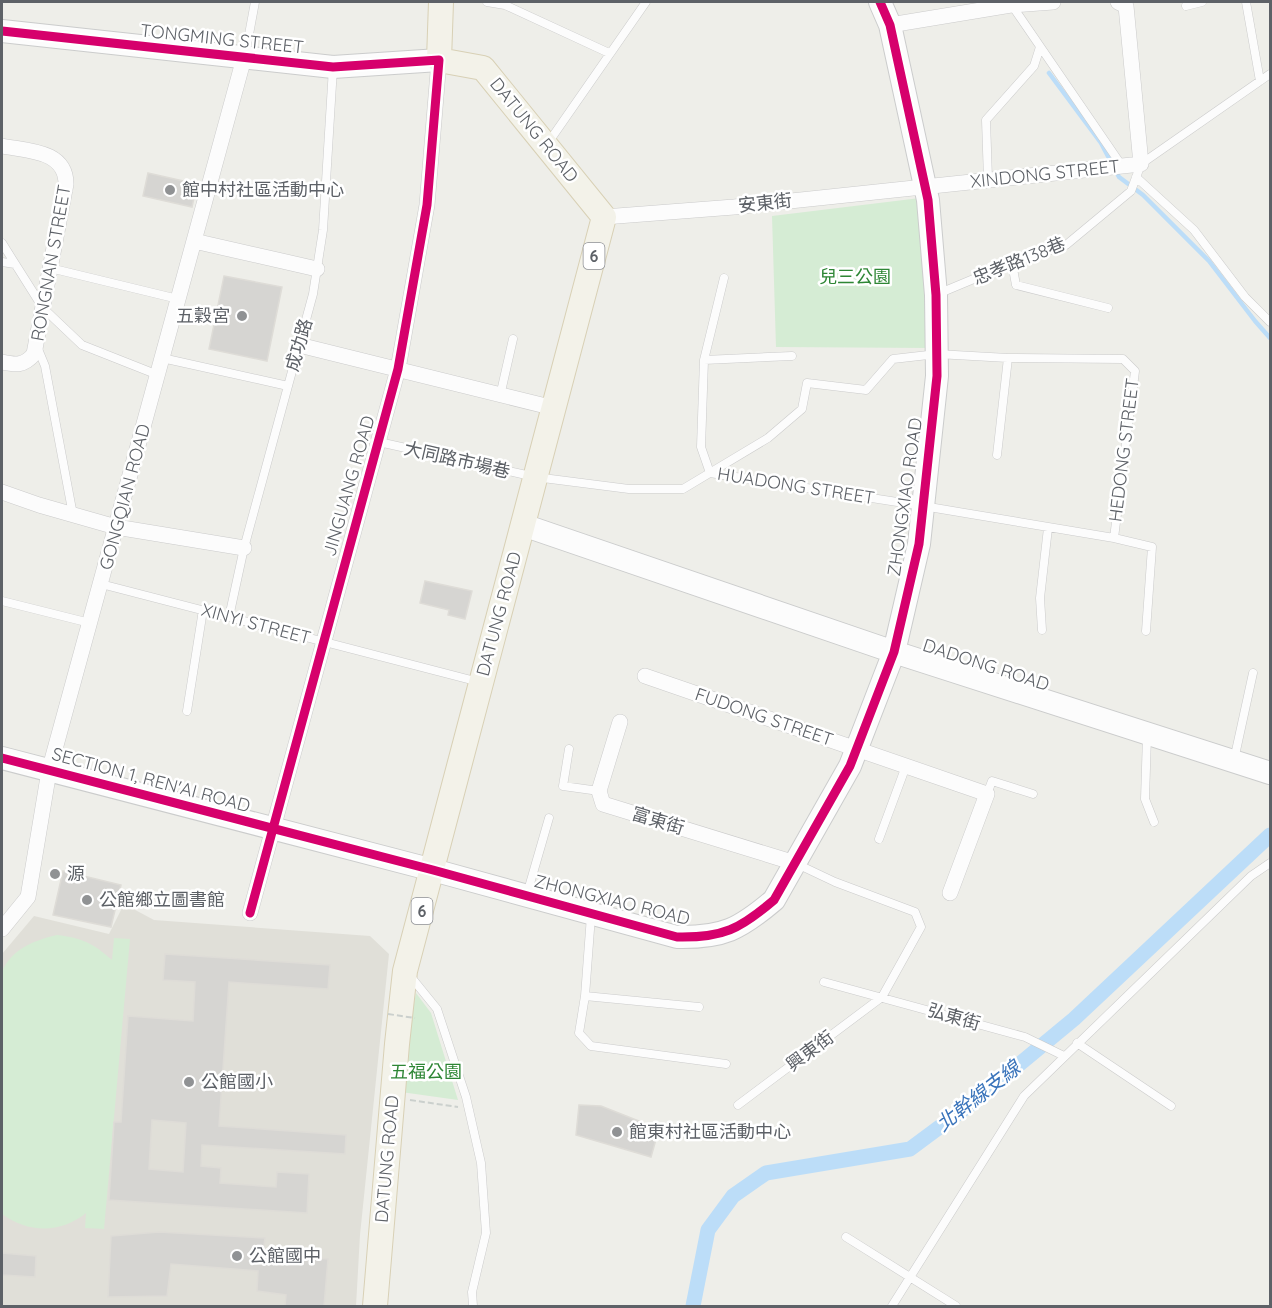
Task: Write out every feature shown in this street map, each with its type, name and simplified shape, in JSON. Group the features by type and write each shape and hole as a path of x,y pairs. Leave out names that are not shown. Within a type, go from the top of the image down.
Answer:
{"main road":[{"path":"439,60 441,2"},
{"name":"DATUNG ROAD","path":"375,1306 405,971 604,217 483,68 439,60"}],"street":[{"name":"ZHONGXIAO ROAD","path":"433,870 677,938 704,938 731,931 755,917 774,900 850,766 894,652 919,544 938,354 936,295 926,186 890,25 880,2"},
{"path":"890,25 1011,3 1053,2"},
{"name":"XINDONG STREET","path":"926,186 1122,166 1139,170 1126,6 1118,2"},
{"name":"TONGMING STREET","path":"2,31 333,67 439,60"},
{"name":"GONGQIAN ROAD","path":"2,929 28,897 49,771 244,58"},
{"name":"JINGUANG ROAD","path":"250,913 398,369 427,205 439,60"},
{"name":"RONGNAN STREET","path":"2,146 42,153 51,157 63,168 66,184 34,354 21,364 2,362"},
{"name":"安東街","path":"604,217 734,207 926,186"},
{"path":"194,241 317,269"},
{"path":"299,345 554,408"},
{"path":"2,492 116,527 244,548"},
{"name":"DADONG ROAD","path":"523,525 894,652 1270,773"},
{"name":"FUDONG STREET","path":"645,676 987,794"},
{"path":"599,791 620,722"},
{"name":"SECTION 1, REN'AI ROAD","path":"2,758 433,870"},
{"name":"富東街","path":"599,791 603,804 795,863"},
{"path":"950,893 987,794"}],"lane":[{"path":"244,58 255,2"},
{"path":"487,2 505,5 609,53"},
{"path":"1186,6 1202,2"},
{"path":"1245,2 1260,81"},
{"path":"547,144 644,3"},
{"path":"1011,3 1122,166"},
{"path":"988,179 986,120 1034,66 1040,47"},
{"name":"成功路","path":"229,617 244,548 314,294 323,230 333,67"},
{"name":"忠孝路138巷","path":"936,295 1012,263 1066,245 1131,190 1139,170 1270,74"},
{"path":"1139,170 1194,230 1245,297 1270,322"},
{"path":"2,243 43,308 81,345 158,375"},
{"path":"2,262 15,264"},
{"path":"1012,263 1016,285 1108,308"},
{"path":"50,268 178,299"},
{"name":"HUADONG STREET","path":"724,278 704,360 701,447 710,473 923,506"},
{"path":"501,396 513,339"},
{"path":"36,346 45,366 73,515"},
{"name":"HEDONG STREET","path":"710,473 768,438 802,410 807,383 866,390 893,359 938,354 1008,358 1123,359 1135,371 1114,538 923,506"},
{"path":"704,360 792,356"},
{"path":"162,358 288,386"},
{"path":"996,455 1008,358"},
{"name":"大同路市場巷","path":"378,442 535,477 629,489 683,489 710,473"},
{"path":"1042,630 1040,598 1047,528"},
{"path":"1114,538 1152,547 1146,631"},
{"name":"XINYI STREET","path":"101,584 480,683"},
{"path":"2,601 90,623"},
{"path":"187,711 203,610"},
{"path":"1234,761 1253,673"},
{"path":"1147,735 1144,800 1154,822"},
{"path":"569,749 563,786 599,791"},
{"path":"879,839 906,766"},
{"path":"987,794 992,781 1033,794"},
{"path":"526,896 549,818"},
{"path":"892,1306 912,1278 1024,1096 1251,876 1270,862"},
{"path":"795,863 835,882 915,912 921,927 882,997"},
{"path":"591,914 585,996 579,1033 591,1046 726,1064"},
{"path":"405,971 436,1009 468,1108 481,1163 486,1233 472,1292 473,1306"},
{"name":"弘東街","path":"824,982 1025,1037 1065,1056"},
{"path":"585,996 699,1007"},
{"name":"興東街","path":"738,1105 882,997"},
{"path":"1077,1043 1171,1106"},
{"path":"846,1236 956,1306"}],"path":[{"path":"388,1014 415,1018"},
{"path":"392,1097 468,1108"}],"shaded area":[{"name":"公館國小","path":"124,904 154,920 370,936 389,954 360,1235 356,1306 2,1306 2,954 34,916 109,934"}],"green space":[{"name":"兒三公園","path":"920,198 930,348 776,347 772,216"},
{"path":"57,935 87,942 112,960 114,938 130,939 104,1229 85,1228 86,1213 66,1225 55,1228 33,1228 2,1214 2,972 11,957 25,947"},
{"name":"五福公園","path":"416,993 431,1013 458,1100 401,1092 404,1058"}],"building":[{"name":"館中村社區活動中心","path":"148,173 197,184 192,207 143,196"},
{"path":"224,276 282,287 267,361 209,349"},
{"path":"425,581 472,591 465,619 448,615 449,610 420,603"},
{"name":"公館鄉立圖書館","path":"63,871 121,885 111,927 53,915"},
{"path":"165,954 330,965 328,989 229,982 219,1126 346,1135 345,1154 202,1145 201,1166 221,1168 220,1183 276,1187 277,1172 309,1174 307,1213 109,1200 114,1122 121,1122 128,1016 193,1021 195,982 163,980","holes":["152,1120 186,1123 183,1172 149,1169"]},
{"name":"館東村社區活動中心","path":"579,1105 601,1106 659,1129 651,1157 576,1135"},
{"path":"159,1232 265,1238 263,1253 328,1259 324,1306 285,1306 286,1295 257,1291 258,1271 171,1264 167,1296 108,1297 111,1236"},
{"path":"2,1253 36,1256 35,1277 2,1275"}],"waterway":[{"path":"1049,73 1101,143 1119,177 1143,195 1209,261 1270,338"},
{"name":"北幹線支線","path":"693,1306 708,1230 733,1196 766,1173 910,1149 976,1100 1074,1019 1270,835"}],"cycle path":[{"path":"2,758 433,870 677,937 707,936 730,930 751,918 774,900 850,766 894,652 919,544 937,376 936,295 928,200 890,25 880,2"},
{"path":"2,31 333,67 439,60 427,205 398,369 250,913"}],"place":[{"name":"館中村社區活動中心","path":"170,190"},
{"name":"五穀宮","path":"242,316"},
{"name":"源","path":"55,874"},
{"name":"公館鄉立圖書館","path":"87,900"},
{"name":"公館國小","path":"189,1082"},
{"name":"館東村社區活動中心","path":"617,1132"},
{"name":"公館國中","path":"237,1256"}]}
